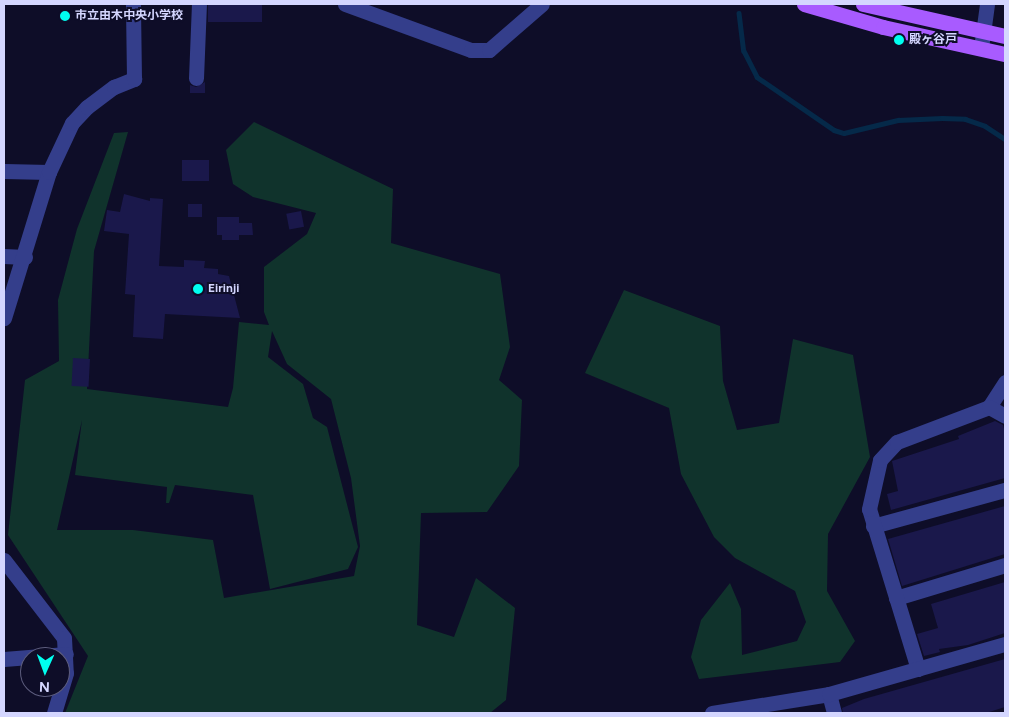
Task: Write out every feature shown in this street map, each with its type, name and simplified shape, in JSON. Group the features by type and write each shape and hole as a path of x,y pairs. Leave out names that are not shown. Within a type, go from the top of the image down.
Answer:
{"main road":[{"path":"804,4 883,27 1005,54"},
{"path":"863,4 1005,36"}],"street":[{"path":"4,318 49,172 72,123 86,107 114,87 134,80 133,4"},
{"path":"196,78 199,4"},
{"path":"345,4 471,50 489,50 542,4"},
{"path":"981,48 987,4"},
{"path":"4,171 49,172"},
{"path":"4,256 24,257"},
{"path":"918,669 869,509 880,460 897,442 989,407 1005,382"},
{"path":"989,407 1005,416"},
{"path":"873,526 1005,490"},
{"path":"4,560 11,579 64,638 65,647"},
{"path":"896,598 1005,565"},
{"path":"712,713 829,694 1005,644"},
{"path":"4,659 20,658"},
{"path":"829,694 834,713"},
{"path":"54,713 60,697"}],"green space":[{"path":"254,122 393,189 391,243 500,274 510,347 499,380 522,400 519,466 487,512 421,513 417,625 454,637 476,578 515,608 506,700 490,713 65,713 88,656 8,535 25,380 59,361 58,300 77,229 114,133 128,132 94,251 87,389 228,407 233,388 239,322 269,325 264,312 264,267 307,234 316,213 253,197 233,184 226,150","holes":["272,331 287,364 331,399 351,478 360,546 354,576 224,598 213,540 133,530 57,530 82,420 75,475 167,487 166,503 169,503 175,485 253,495 270,589 348,569 358,547 327,427 313,418 303,384 268,357"]},
{"path":"624,290 720,326 723,381 737,430 779,423 793,339 853,355 870,457 828,534 827,591 855,641 840,662 699,679 691,657 701,620 730,583 741,609 742,655 797,641 806,622 795,591 735,558 714,537 681,474 669,408 585,373"}],"building":[{"path":"208,4 262,4 262,22 208,22"},
{"path":"205,82 205,93 190,93 190,85 196,87"},
{"path":"182,160 209,160 209,181 182,181"},
{"path":"124,194 150,201 150,198 163,199 159,266 184,267 184,260 205,261 204,268 218,269 218,274 229,276 240,318 165,314 163,339 133,337 135,295 125,294 129,234 104,231 107,210 120,212"},
{"path":"188,204 202,204 202,217 188,217"},
{"path":"301,211 304,227 289,230 286,214"},
{"path":"217,217 239,217 239,223 252,223 253,235 239,235 239,240 222,240 222,235 217,235"},
{"path":"73,358 90,359 89,387 72,386"},
{"path":"995,421 1003,425 1005,433 1005,478 891,510 887,494 898,491 892,461 959,439 958,436"},
{"path":"1005,506 1005,554 902,586 888,539"},
{"path":"1005,582 1005,633 968,645 939,649 940,652 924,656 917,634 938,628 931,604"},
{"path":"1005,659 1005,707 986,713 843,713 842,708 864,699"}],"waterway":[{"path":"739,13 744,51 757,77 834,130 844,133 898,120 965,119 985,126 1005,139"}],"place":[{"name":"市立由木中央小学校","path":"65,16"},
{"name":"殿ヶ谷戸","path":"899,40"},
{"name":"Eirinji","path":"198,289"}]}
